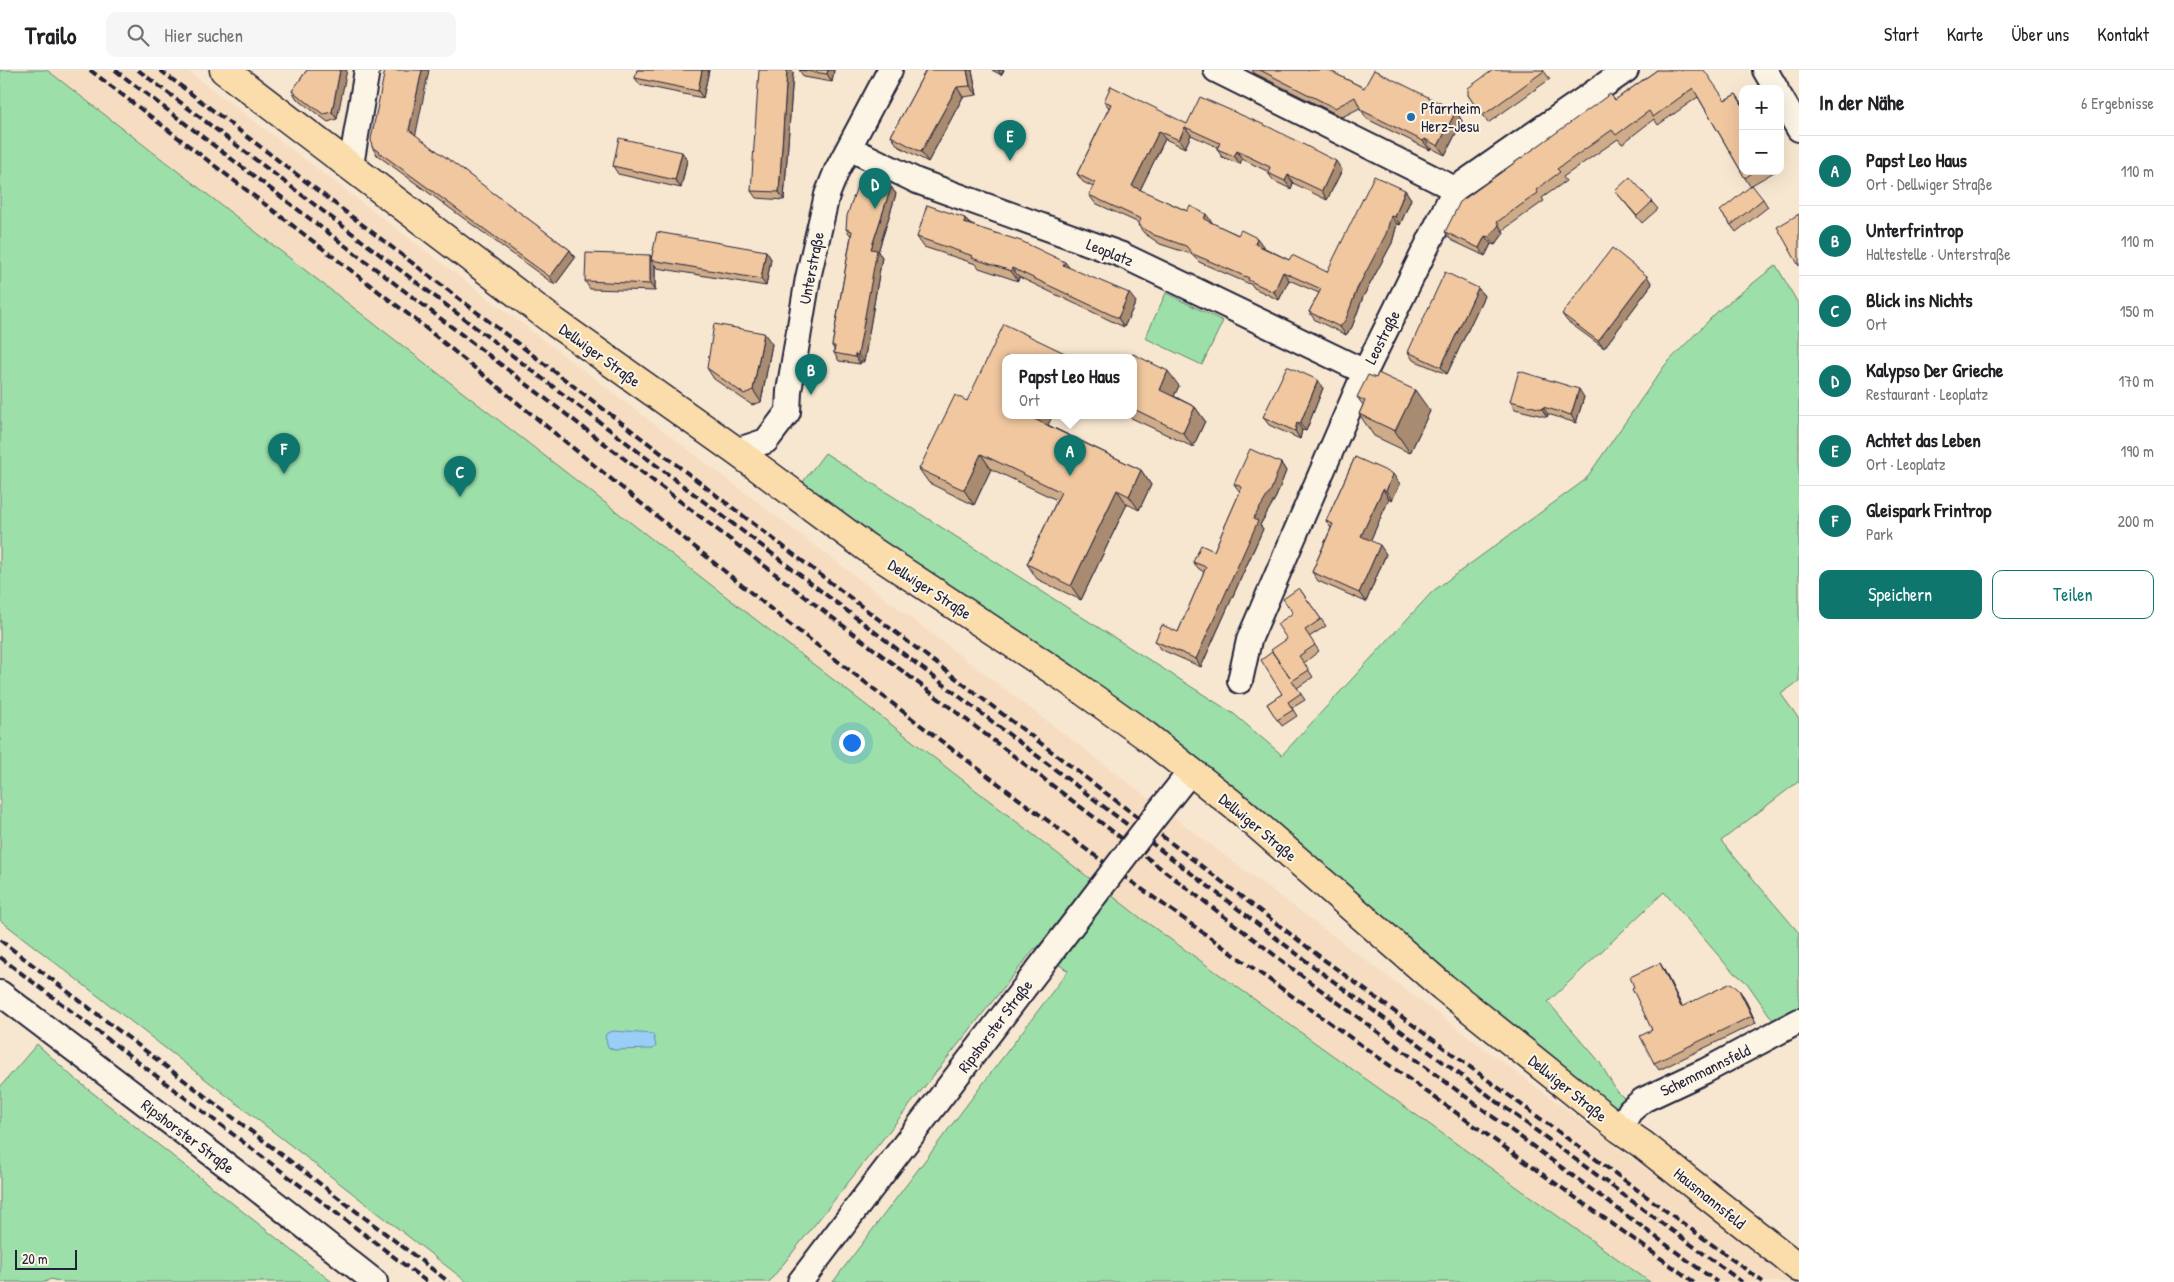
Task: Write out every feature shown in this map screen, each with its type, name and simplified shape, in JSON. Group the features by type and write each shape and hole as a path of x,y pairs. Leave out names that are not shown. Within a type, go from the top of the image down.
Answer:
{"main road":[{"name":"Dellwiger Straße","path":"224,70 556,323 736,451 866,547 1065,678 1191,770 1241,811 1443,987 1620,1129"},
{"name":"Hausmannsfeld","path":"1620,1129 1642,1144 1799,1268"}],"street":[{"path":"350,165 367,70"},
{"name":"Unterstraße","path":"736,451 766,441 788,412 789,391 816,237 827,195 848,148 890,70"},
{"path":"1216,70 1455,189"},
{"name":"Leostraße","path":"1240,681 1249,640 1365,372 1455,189 1626,70"},
{"path":"1764,70 1773,85"},
{"path":"1784,104 1799,129"},
{"name":"Leoplatz","path":"848,148 917,181 1122,255 1365,372"},
{"name":"Ripshorster Straße","path":"800,1282 1191,770"},
{"name":"Ripshorster Straße","path":"0,993 234,1170 374,1282"},
{"name":"Schemmannsfeld","path":"1620,1129 1630,1111 1643,1100 1799,1021"}],"shaded area":[{"path":"47,70 187,70 1203,839 1799,1282 1650,1282 1142,919"}],"green space":[{"path":"0,70 47,70 1142,919 1650,1282 833,1282 1068,971 1035,948 769,1282 467,1282 0,920"},
{"path":"1776,265 1799,305 1799,382 1797,384 1799,388 1799,681 1781,694 1799,719 1799,781 1721,841 1799,933 1799,1008 1783,1017 1777,1026 1747,983 1729,968 1664,892 1548,1002 1599,1061 1617,1092 1633,1105 1615,1117 1449,983 799,487 825,453 1234,714 1282,755 1433,591 1585,480 1665,365 1718,311"},
{"path":"1166,293 1223,321 1202,365 1145,338"},
{"path":"37,1044 74,1078 332,1282 63,1282 50,1279 46,1282 0,1282 0,1087"}],"water":[{"path":"614,1031 653,1034 656,1046 653,1049 614,1050 608,1047 605,1036 607,1033"}],"building":[{"path":"307,70 340,70 332,112 323,114 292,91"},
{"path":"385,70 422,70 409,130 570,250 550,277 372,147 371,139"},
{"path":"637,70 702,70 698,91 635,78"},
{"path":"759,70 787,70 779,192 751,191"},
{"path":"800,70 828,70 827,74"},
{"path":"926,70 967,70 970,86 957,87 921,152 891,136"},
{"path":"1260,70 1328,70 1364,88 1374,70 1456,111 1438,146 1425,139 1423,141 1361,110 1355,97 1335,108"},
{"path":"1493,70 1544,71 1482,116 1468,95 1468,88"},
{"path":"1657,70 1704,70 1725,100 1736,94 1739,99 1739,168 1693,88 1653,117 1649,111 1616,135 1612,130 1557,169 1560,172 1536,190 1538,193 1497,222 1499,225 1489,237 1485,236 1479,248 1445,232 1460,202 1610,94 1615,100"},
{"path":"1111,86 1187,124 1200,97 1269,127 1336,161 1322,191 1288,175 1285,181 1268,173 1270,167 1237,151 1234,156 1217,149 1220,143 1185,127 1179,140 1159,131 1132,186 1187,211 1190,206 1206,214 1204,219 1238,235 1241,230 1257,238 1255,244 1289,260 1292,255 1327,272 1374,176 1405,190 1395,217 1391,216 1386,234 1357,289 1346,319 1340,327 1309,312 1321,289 1283,272 1274,292 1248,280 1249,278 1193,254 1186,246 1154,235 1138,225 1141,219 1089,195 1095,183 1077,174 1111,104 1104,101"},
{"path":"619,138 682,152 675,180 613,166"},
{"path":"860,177 891,187 871,249 877,250 858,355 855,354 855,357 834,353 835,346 832,346 852,231 846,229 847,216"},
{"path":"1630,177 1652,202 1637,216 1615,191"},
{"path":"1752,185 1763,199 1731,225 1720,211"},
{"path":"927,205 965,218 964,223 1021,241 1065,262 1063,265 1129,293 1118,318 1012,268 1011,271 917,237"},
{"path":"1799,214 1799,266 1777,227"},
{"path":"657,232 766,251 761,279 651,260"},
{"path":"1612,248 1647,276 1598,341 1562,314"},
{"path":"586,253 650,255 650,284 585,281"},
{"path":"1445,272 1478,288 1441,367 1408,352"},
{"path":"714,324 764,333 753,390 744,394 707,368"},
{"path":"1004,324 1067,354 1002,354 1002,419 1034,419 1141,470 1129,496 1117,490 1071,586 1027,564 1061,492 981,454 964,490 919,469 955,395 967,401"},
{"path":"1137,356 1168,371 1160,390 1195,407 1183,433 1137,410"},
{"path":"1287,366 1318,380 1300,424 1297,422 1295,431 1263,417"},
{"path":"1519,371 1579,389 1571,415 1543,407 1542,409 1510,401"},
{"path":"1378,373 1415,390 1395,431 1359,414 1365,401 1357,397 1368,375 1376,378"},
{"path":"1250,449 1281,463 1271,490 1253,519 1258,521 1196,659 1155,641 1162,625 1178,632 1206,567 1193,562 1201,545 1214,551 1242,487 1234,484"},
{"path":"1355,457 1393,474 1386,491 1383,489 1361,536 1380,545 1359,593 1312,572 1333,524 1326,521"},
{"path":"1299,588 1321,619 1305,630 1315,645 1299,656 1309,670 1292,681 1301,693 1288,702 1293,710 1277,720 1267,704 1282,694 1261,660 1272,652 1290,677 1271,650 1287,639 1277,624 1293,613 1283,599"},
{"path":"1660,963 1681,1007 1731,983 1739,990 1752,1016 1654,1063 1640,1036 1652,1030 1632,988 1634,987 1630,977"}],"railway":[{"path":"90,70 417,321 782,618 932,734 1087,850 1694,1282"},
{"path":"115,70 1306,979 1717,1282"},
{"path":"138,70 1314,967 1742,1282"},
{"path":"160,70 1323,959 1763,1282"},
{"path":"0,940 449,1282"},
{"path":"0,957 427,1282"}],"place":[{"name":"Pfarrheim Herz-Jesu","path":"1411,117"},
{"name":"Achtet das Leben","path":"1010,161"},
{"name":"Kalypso Der Grieche","path":"875,209"},
{"name":"Unterfrintrop","path":"811,395"},
{"name":"Gleispark Frintrop","path":"284,474"},
{"name":"Papst Leo Haus","path":"1070,476"},
{"name":"Blick ins Nichts","path":"460,497"}]}
